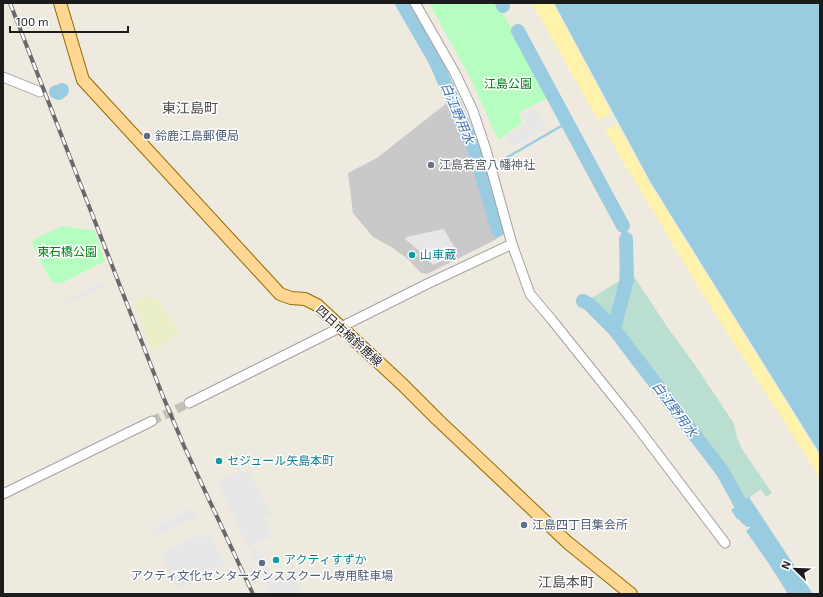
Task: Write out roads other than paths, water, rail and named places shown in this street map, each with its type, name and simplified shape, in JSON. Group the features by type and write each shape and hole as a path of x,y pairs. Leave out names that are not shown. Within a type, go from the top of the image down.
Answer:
{"main road":[{"name":"四日市楠鈴鹿線","path":"60,3 83,80 280,294 291,298 305,299 317,305 567,542 631,594"}],"street":[{"path":"416,3 455,73 473,112 486,150 512,244 530,294 632,420 725,543"},
{"path":"3,77 40,92"},
{"path":"189,403 427,284 512,244"},
{"path":"3,494 152,421"}],"water":[{"path":"554,3 820,3 820,454 651,183"},
{"path":"749,497 813,594 788,594 746,531 751,527 743,515 737,519 731,510"}],"waterway":[{"name":"白江野用水","path":"402,3 435,60 474,149 498,230"},
{"path":"518,31 623,226"},
{"path":"56,92 59,93 62,90"},
{"path":"506,158 568,122"},
{"path":"614,329 627,279 626,239"},
{"name":"白江野用水","path":"583,301 589,304 614,329 723,472 741,505 743,514 749,520"}],"tunnel":[{"path":"152,421 189,403"}],"railway":[{"path":"10,3 162,394 184,446 253,594"}],"place":[{"name":"鈴鹿江島郵便局","path":"147,136"},
{"name":"江島若宮八幡神社","path":"431,165"},
{"name":"山車蔵","path":"412,255"},
{"name":"セジュール矢島本町","path":"219,461"},
{"name":"江島四丁目集会所","path":"524,525"},
{"name":"アクティすずか","path":"276,560"},
{"name":"アクティ文化センターダンススクール専用駐車場","path":"262,563"}],"district":[{"name":"東江島町","path":"190,108"},
{"name":"江島本町","path":"566,582"}],"park label":[{"name":"江島公園","path":"508,84"},
{"name":"東石橋公園","path":"67,252"}]}
